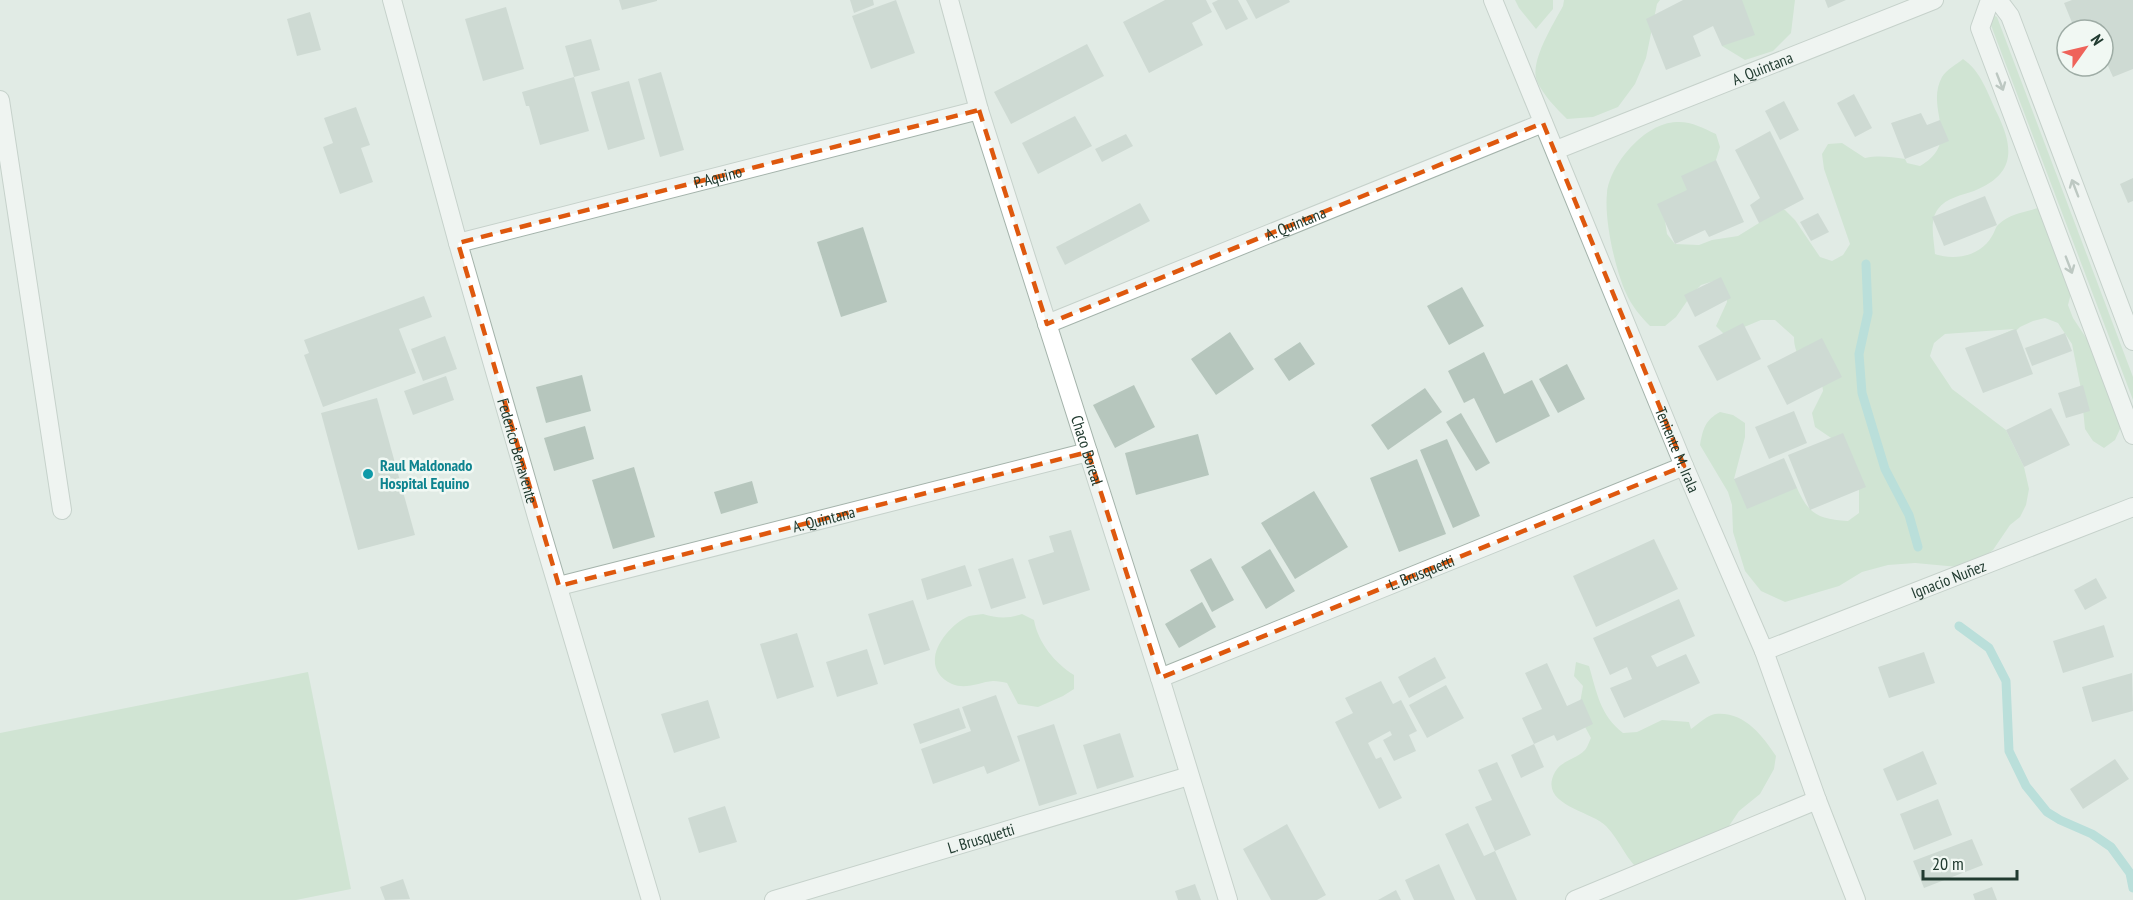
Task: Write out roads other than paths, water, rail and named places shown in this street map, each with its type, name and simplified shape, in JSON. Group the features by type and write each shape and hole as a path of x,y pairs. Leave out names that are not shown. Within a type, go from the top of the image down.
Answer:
{"street":[{"name":"Federico Benavente","path":"392,0 458,243 651,900"},
{"name":"Teniente M. Irala","path":"1494,0 1684,466 1764,651 1817,800 1856,900"},
{"name":"A. Quintana","path":"1556,150 1934,0"},
{"path":"1990,0 1980,27 2133,435"},
{"path":"1998,0 2010,16 2133,340"},
{"name":"Chaco Boreal","path":"952,1 979,110 1160,678 1227,900"},
{"path":"0,100 62,510"},
{"name":"P. Aquino","path":"458,243 979,110"},
{"name":"A. Quintana","path":"1047,324 1543,123"},
{"name":"A. Quintana","path":"559,586 1088,452"},
{"name":"L. Brusquetti","path":"1160,678 1684,466"},
{"name":"Ignacio Nuñez","path":"1764,651 2133,507"},
{"name":"L. Brusquetti","path":"774,900 1189,776"},
{"path":"1575,900 1817,800"}],"waterway":[{"path":"1866,264 1868,313 1859,354 1862,393 1885,469 1909,515 1918,547"},
{"path":"1959,626 1989,648 2006,681 2009,751 2026,786 2047,812 2092,834 2111,847 2130,873 2133,888"}],"place":[{"name":"Raul Maldonado Hospital Equino","path":"368,474"}]}
